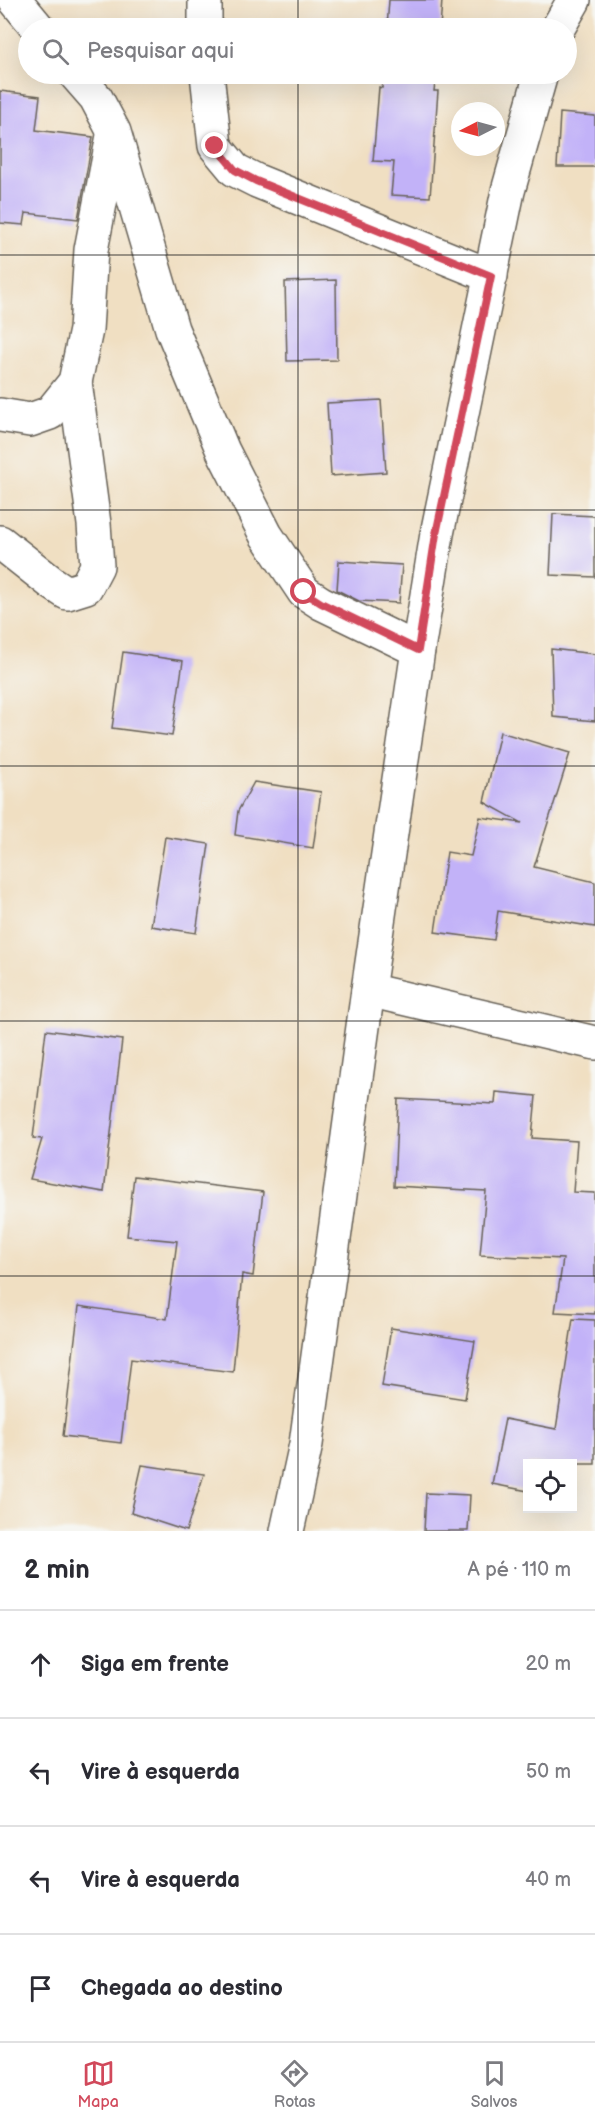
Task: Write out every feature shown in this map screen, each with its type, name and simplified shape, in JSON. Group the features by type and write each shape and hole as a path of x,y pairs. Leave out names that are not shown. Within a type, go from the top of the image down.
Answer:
{"street":[{"path":"205,0 205,18"},
{"path":"563,18 573,0"},
{"path":"84,84 96,98 114,132 172,329 223,451 266,535 304,592 321,603 418,650"},
{"path":"208,84 215,146 235,170 256,181 491,276"},
{"path":"286,1531 306,1444 368,990 436,534 508,191 538,84"},
{"path":"0,542 67,592 86,588 97,566 94,524 75,382 87,330 91,250 114,132"},
{"path":"0,416 30,420 50,413 75,382"},
{"path":"368,990 595,1042"}],"building":[{"path":"389,0 442,0 441,18 388,18"},
{"path":"382,84 435,84 434,91 438,91 430,197 391,195 394,162 373,161 379,87 382,88"},
{"path":"0,91 40,96 36,130 93,137 78,219 26,213 24,225 0,223"},
{"path":"560,113 595,116 595,167 557,167"},
{"path":"336,280 337,360 287,361 285,282"},
{"path":"381,400 386,472 331,476 327,403"},
{"path":"553,514 595,516 595,577 550,575"},
{"path":"339,561 402,565 399,603 359,601 337,590"},
{"path":"551,649 595,654 595,721 553,717"},
{"path":"123,652 183,661 172,736 112,728"},
{"path":"500,732 570,753 534,867 595,882 595,927 498,911 494,940 435,932 447,852 471,856 480,817 522,823 484,802"},
{"path":"254,782 321,792 313,848 235,835 238,811"},
{"path":"165,837 209,844 196,933 151,926"},
{"path":"46,1030 122,1040 104,1192 30,1179 42,1139 33,1138"},
{"path":"496,1092 536,1096 532,1138 577,1141 573,1192 595,1193 595,1314 555,1312 563,1259 480,1255 486,1191 394,1186 398,1099 495,1104"},
{"path":"134,1176 263,1192 253,1276 242,1274 233,1372 131,1359 121,1443 63,1436 79,1306 167,1319 177,1241 127,1236"},
{"path":"573,1319 595,1320 595,1464 578,1464 577,1469 577,1459 523,1459 523,1490 492,1484 505,1419 556,1429"},
{"path":"391,1328 475,1341 465,1399 382,1386"},
{"path":"142,1465 204,1474 186,1531 131,1513"},
{"path":"426,1493 470,1495 468,1531 424,1531"}],"route":[{"path":"215,146 235,170 256,181 491,276 436,534 418,650 321,603 304,592"}]}
